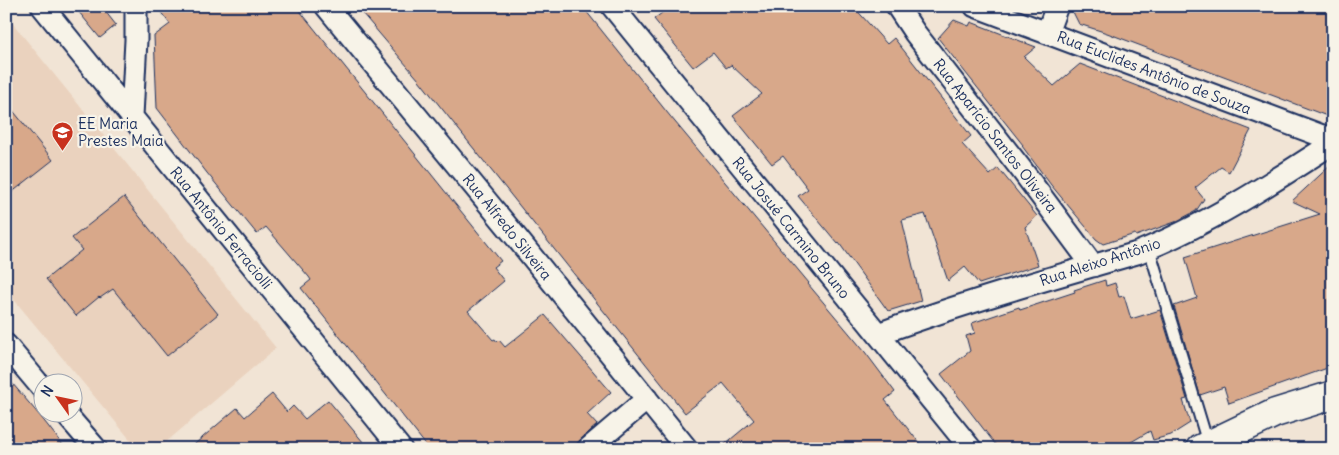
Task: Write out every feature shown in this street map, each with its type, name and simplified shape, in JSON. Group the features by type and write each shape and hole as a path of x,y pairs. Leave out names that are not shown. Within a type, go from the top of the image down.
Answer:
{"main road":[{"path":"1204,447 1275,412 1333,395"}],"street":[{"name":"Rua Antônio Ferraciolli","path":"42,6 401,449"},
{"path":"132,116 136,6"},
{"name":"Rua Alfredo Silveira","path":"326,6 687,449"},
{"name":"Rua Josué Carmino Bruno","path":"612,6 970,449"},
{"name":"Rua Aparício Santos Oliveira","path":"898,6 915,33 1093,266"},
{"name":"Rua Euclides Antônio de Souza","path":"975,6 1333,142"},
{"path":"1046,33 1056,6"},
{"name":"Rua Aleixo Antônio","path":"878,334 1149,248 1201,224 1263,188 1333,142"},
{"path":"6,344 32,376"},
{"path":"588,449 647,399"},
{"path":"73,422 96,449"}],"lane":[{"path":"1149,248 1204,447"}],"shaded area":[{"name":"EE Maria Prestes Maia","path":"6,15 276,348 158,449 138,449 82,382 82,372 74,372 6,290"}],"building":[{"path":"74,6 101,6 116,25 100,38"},
{"path":"156,6 296,6 501,261 493,267 504,281 468,311 493,340 495,339 497,342 499,340 505,347 545,315 611,392 587,414 597,425 576,444 576,449 429,449 301,288 311,280 309,277 266,227 257,234 157,108 154,36 170,24"},
{"path":"356,6 582,6 670,116 865,352 895,392 885,400 924,449 719,449 754,420 723,383 685,413 419,80"},
{"path":"671,6 853,6 887,44 894,38 971,136 962,144 990,175 998,168 1037,216 1025,227 1038,265 979,284 965,267 948,281 925,214 902,220 921,301 888,311 839,243 798,196 808,189 783,156 772,164 733,116 762,94 731,65 726,68 713,52 693,67 654,19"},
{"path":"1070,6 1333,6 1326,28 1332,30 1327,43 1333,45 1333,100 1327,116 1079,24"},
{"path":"954,20 969,26 971,22 1036,47 1024,57 1054,86 1080,64 1251,130 1229,172 1221,167 1195,188 1204,199 1196,211 1175,222 1136,236 1135,234 1103,244 1096,239 1051,185 1023,145 938,38"},
{"path":"6,102 53,160 6,197"},
{"path":"1333,163 1333,366 1229,403 1224,387 1200,395 1174,306 1197,298 1185,257 1320,214 1292,201"},
{"path":"124,197 218,314 167,356 113,289 99,297 76,316 46,279 82,250 72,238"},
{"path":"1105,280 1106,286 1115,283 1119,297 1124,296 1131,319 1160,310 1187,399 1183,400 1190,423 1171,435 1153,440 1150,431 1119,449 999,449 941,374 970,351 966,336 975,333 972,323 1019,307 1020,310"},
{"path":"6,376 32,406 32,422 45,422 66,449 6,449"},
{"path":"272,394 287,412 293,406 305,419 328,400 369,449 189,449 237,408 245,417"}],"place":[{"name":"EE Maria Prestes Maia","path":"62,152"}]}
